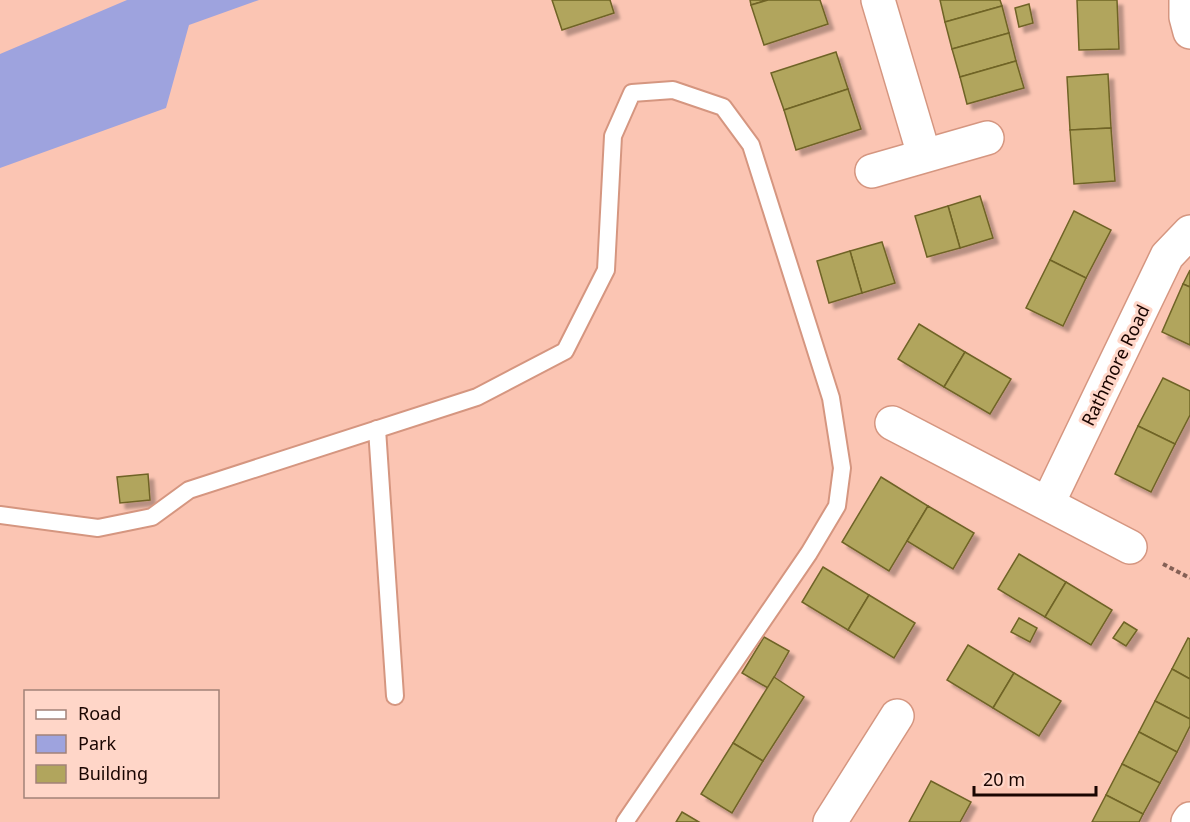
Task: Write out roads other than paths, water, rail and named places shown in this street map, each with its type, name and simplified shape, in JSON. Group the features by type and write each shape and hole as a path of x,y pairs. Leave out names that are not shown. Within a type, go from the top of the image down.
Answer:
{"street":[{"path":"878,0 924,155"},
{"path":"1186,0 1186,17 1190,32"},
{"path":"872,171 987,138"},
{"name":"Rathmore Road","path":"1048,503 1167,256 1190,232"},
{"path":"892,423 1130,547"},
{"path":"830,822 897,716"}],"lane":[{"path":"0,515 98,528 152,517 189,490 477,397 565,351 606,270 613,136 632,93 673,90 723,107 751,145 831,398 842,468 837,506 809,553 625,822"},
{"path":"377,429 395,696"}]}
